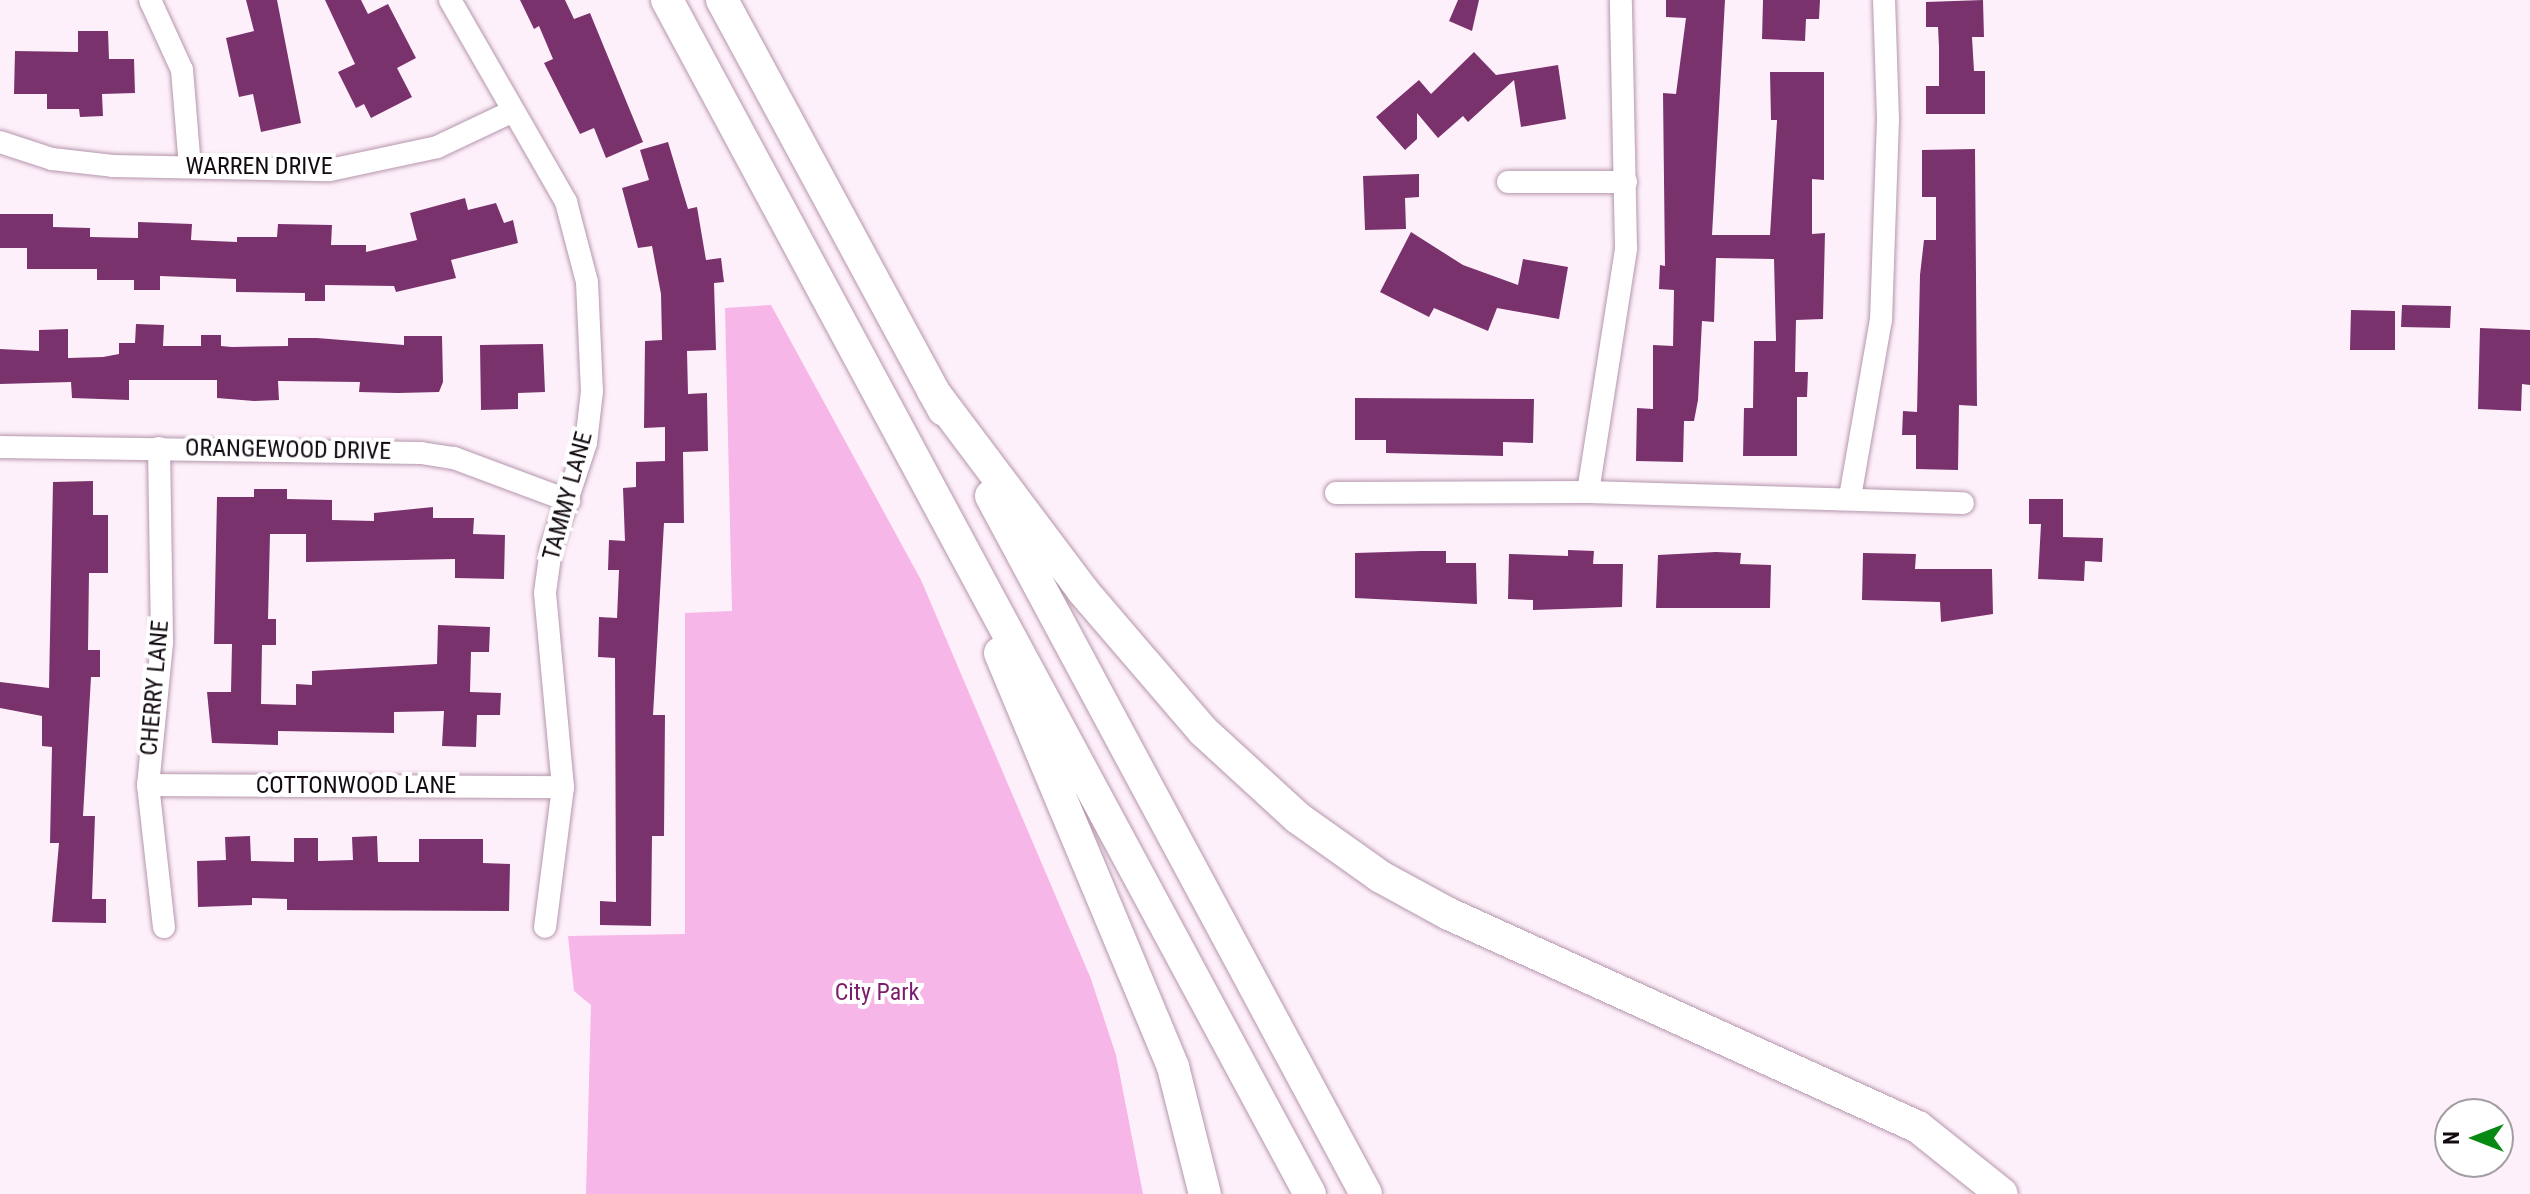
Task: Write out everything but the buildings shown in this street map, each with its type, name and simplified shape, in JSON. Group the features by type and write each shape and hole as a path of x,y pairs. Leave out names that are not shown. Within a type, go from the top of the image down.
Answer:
{"highway":[{"path":"667,0 1310,1194"},
{"path":"722,0 1366,1194"},
{"path":"933,391 1093,603 1203,731 1298,818 1381,877 1449,914 1918,1127 2002,1194"},
{"path":"975,574 1011,686 1173,1067 1205,1194"}],"street":[{"path":"150,0 182,70 190,167"},
{"name":"TAMMY LANE","path":"450,0 511,112 566,202 587,282 592,391 586,443 545,593 563,787 545,927"},
{"path":"1588,492 1591,447 1620,305 1626,182 1621,0"},
{"path":"1850,497 1881,320 1888,119 1884,0"},
{"name":"WARREN DRIVE","path":"0,142 52,159 190,167 330,170 398,158 511,112"},
{"path":"1508,182 1626,182"},
{"name":"ORANGEWOOD DRIVE","path":"0,447 421,453 454,458 569,501"},
{"name":"CHERRY LANE","path":"159,448 162,643 148,785 164,927"},
{"path":"1336,493 1588,492 1850,497 1963,503"},
{"name":"COTTONWOOD LANE","path":"148,785 563,787"}],"green space":[{"name":"City Park","path":"771,305 921,580 1091,979 1116,1055 1143,1194 586,1194 591,1005 574,991 568,936 685,934 685,613 732,611 725,308"}]}
